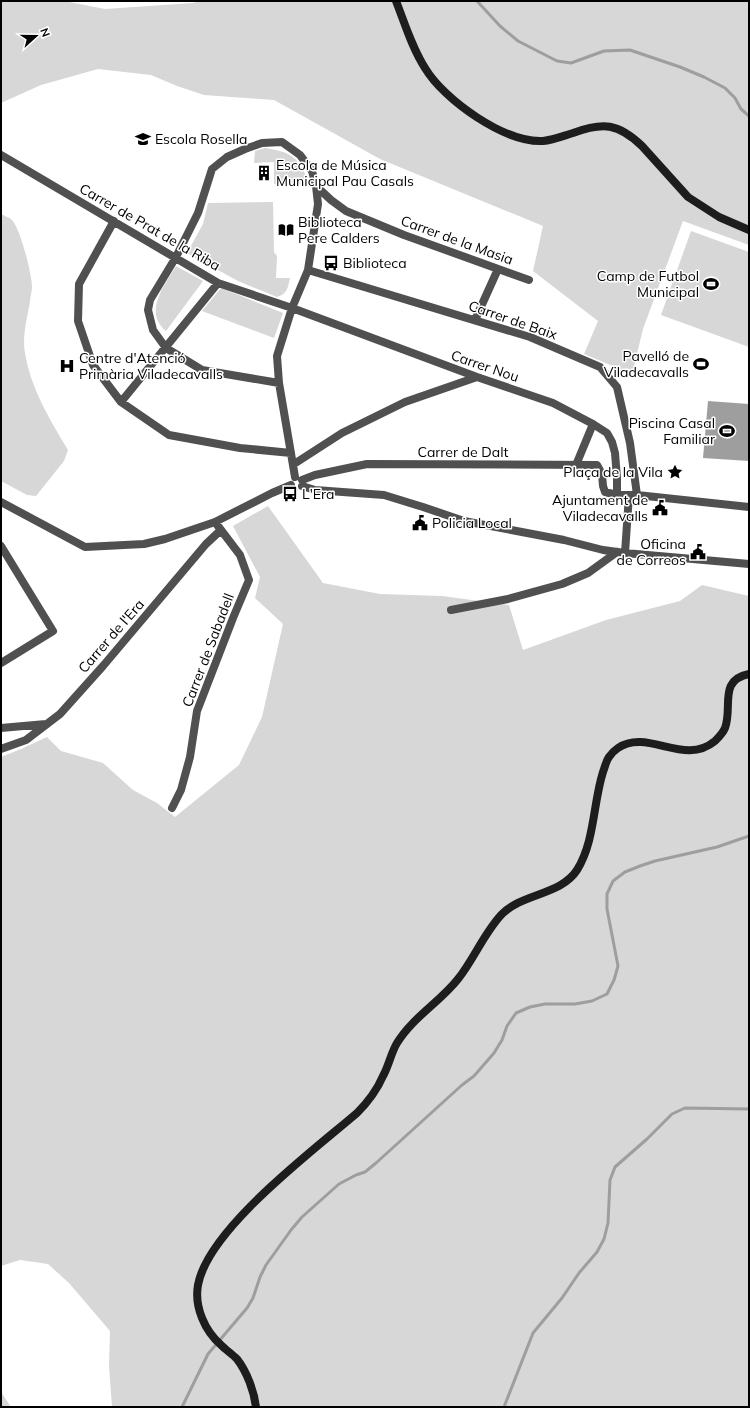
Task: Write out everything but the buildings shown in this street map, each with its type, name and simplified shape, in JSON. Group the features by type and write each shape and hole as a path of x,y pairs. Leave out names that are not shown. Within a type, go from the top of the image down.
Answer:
{"street":[{"path":"396,1 417,54 432,80 448,96 478,118 512,136 525,140 536,141 545,141 586,128 598,126 608,126 620,129 642,146 688,197 719,217 749,230"},
{"path":"279,383 202,370 166,348 152,330 148,310 150,300 176,257 198,213 212,169 228,157 244,149 262,143 282,142 300,155 312,171 316,186 318,204 308,270 292,308 277,356 279,383 291,453 300,481"},
{"name":"Carrer de Prat de la Riba","path":"1,155 218,283 292,308"},
{"name":"Carrer de la Masia","path":"316,186 346,211 404,236 529,280"},
{"path":"114,221 79,284 78,321 93,365 121,402 169,435 240,448 291,453"},
{"path":"475,320 498,269"},
{"name":"Carrer de Baix","path":"308,270 530,337 600,367 617,387 630,443 633,495 621,552"},
{"path":"121,402 218,283"},
{"name":"Carrer Nou","path":"292,308 477,377 553,403 592,424 606,433 612,442 615,453 617,495"},
{"path":"294,464 342,433 401,404 477,377"},
{"path":"576,465 592,424"},
{"name":"Carrer de Dalt","path":"300,481 315,475 367,464 597,465 602,474 605,492 617,495"},
{"path":"1,502 85,547 144,544 165,540 215,522 291,485 291,480 300,481 315,490 384,495 464,521 564,540 603,550 749,564"},
{"path":"617,495 633,495 749,507"},
{"path":"215,522 221,530"},
{"name":"Carrer de l'Era","path":"1,749 26,740 60,714 103,666 206,544 221,530"},
{"name":"Carrer de Sabadell","path":"172,808 181,790 190,757 197,711 249,580 240,555 221,530"},
{"path":"1,546 53,631 1,663"},
{"path":"451,610 508,599 562,584 588,573 621,552"},
{"path":"256,1407 246,1374 237,1360 221,1346 208,1330 198,1306 198,1285 202,1271 221,1239 258,1198 368,1102 384,1074 392,1051 397,1042 412,1024 458,979 492,927 503,914 517,904 563,884 573,876 583,858 588,842 601,780 608,757 618,748 632,742 690,751 700,750 706,747 720,736 725,728 731,685 736,679 749,674"},
{"path":"1,728 47,724"}],"shaded area":[{"path":"1,1 64,1 105,9 193,3 199,1 749,1 749,245 683,221 643,329 632,374 584,354 598,321 533,271 543,226 380,159 274,100 204,95 151,75 98,69 41,85 1,103"},
{"path":"265,148 282,152 294,158 302,168 309,184 274,184 274,162 254,163 255,151"},
{"path":"273,202 274,252 277,256 276,278 290,278 289,285 280,296 277,297 238,281 187,253 203,224 208,203"},
{"path":"1,214 11,219 15,225 22,241 30,272 32,289 24,341 28,366 36,392 68,450 64,461 36,496 27,495 1,481"},
{"name":"Camp de Futbol Municipal","path":"691,231 749,252 749,347 661,315"},
{"path":"176,266 203,281 166,331 159,324 156,316 156,307 161,290"},
{"path":"221,288 283,313 274,338 202,311"},
{"name":"Piscina Casal Familiar","path":"708,401 749,404 749,461 703,458"},
{"path":"268,506 323,583 380,594 442,596 509,605 523,650 606,620 680,601 702,585 749,596 749,1407 112,1407 109,1366 110,1331 69,1283 48,1264 20,1260 1,1266 1,757 47,737 61,751 103,763 133,790 157,803 175,817 239,765 262,717 283,624 255,598 260,577 233,526"},
{"path":"1,1392 11,1407 1,1407"}],"waterway":[{"path":"477,1 500,26 518,41 557,61 571,63 604,51 630,50 680,67 725,88 735,98 741,109 749,116"},
{"path":"182,1407 208,1354 247,1308 253,1298 266,1265 302,1217 339,1184 365,1172 376,1163 462,1085 474,1076 494,1053 502,1040 507,1026 516,1013 530,1007 545,1004 575,1004 592,1001 607,994 614,980 618,966 607,909 607,894 613,881 625,872 655,861 717,847 749,836"},
{"path":"504,1407 533,1333 597,1252 604,1239 608,1223 610,1180 615,1167 647,1139 672,1114 685,1108 749,1109"}],"place":[{"name":"Escola Rosella","path":"143,139"},
{"name":"Escola de Música Municipal Pau Casals","path":"264,173"},
{"name":"Biblioteca Pere Calders","path":"286,230"},
{"name":"Biblioteca","path":"331,263"},
{"name":"Camp de Futbol Municipal","path":"711,284"},
{"name":"Pavelló de Viladecavalls","path":"701,364"},
{"name":"Centre d'Atenció Primària Viladecavalls","path":"67,366"},
{"name":"Piscina Casal Familiar","path":"727,431"},
{"name":"Plaça de la Vila","path":"675,472"},
{"name":"L'Era","path":"290,494"},
{"name":"Ajuntament de Viladecavalls","path":"660,508"},
{"name":"Policia Local","path":"420,523"},
{"name":"Oficina de Correos","path":"698,552"}]}
